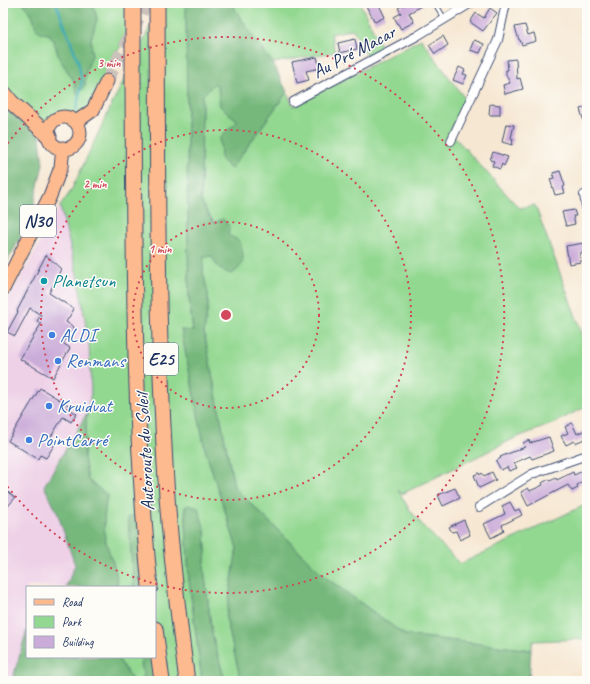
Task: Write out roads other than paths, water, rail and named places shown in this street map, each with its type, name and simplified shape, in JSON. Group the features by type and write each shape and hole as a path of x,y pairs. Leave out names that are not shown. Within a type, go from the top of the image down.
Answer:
{"highway":[{"name":"Autoroute du Soleil","path":"133,3 134,273 138,415 142,493 150,586"},
{"name":"Autoroute du Soleil","path":"157,3 159,272 163,427 171,551 187,681"},
{"path":"3,92 11,102 49,136"},
{"path":"156,636 162,681"}],"main road":[{"path":"76,122 94,110 107,82"},
{"path":"60,117 66,117 76,122 80,132 77,142 73,146 63,148 54,144 49,136 49,130 51,124 55,120 60,117"},
{"name":"N30","path":"3,289 50,196 61,167 63,148"}],"street":[{"name":"Au Pré Macar","path":"293,102 418,36 471,3"},
{"path":"451,142 498,40 506,3"},
{"path":"584,195 587,212"},
{"path":"479,507 532,474 587,455"}],"lane":[{"path":"435,3 445,20"}],"waterway":[{"path":"56,3 78,61 82,81 76,111"}],"tunnel":[{"path":"107,81 146,3"}],"place":[{"name":"Planetsun","path":"44,281"},
{"name":"ALDI","path":"52,335"},
{"name":"Renmans","path":"58,361"},
{"name":"Kruidvat","path":"49,406"},
{"name":"PointCarré","path":"29,440"}]}
